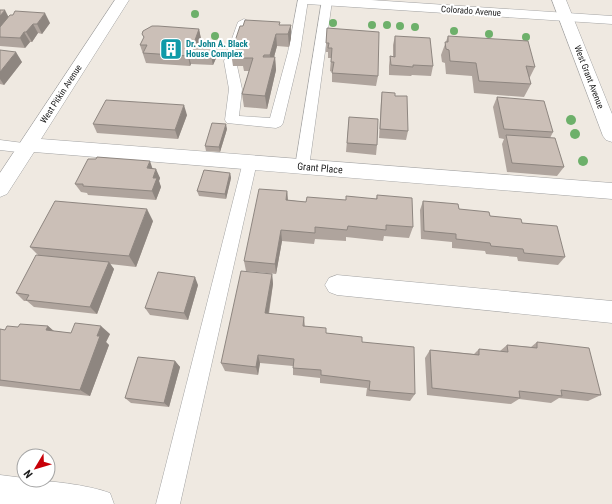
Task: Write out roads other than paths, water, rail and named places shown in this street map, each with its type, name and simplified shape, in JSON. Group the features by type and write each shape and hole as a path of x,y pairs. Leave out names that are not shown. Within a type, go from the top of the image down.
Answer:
{"street":[{"name":"West Pitkin Avenue","path":"0,189 122,0"},
{"name":"Colorado Avenue","path":"307,0 612,20"},
{"name":"West Grant Avenue","path":"559,0 612,136"},
{"name":"Grant Place","path":"27,146 612,191"},
{"path":"337,285 612,312"},
{"path":"0,490 98,504"}],"lane":[{"path":"244,22 230,61 229,68 234,80 235,100 232,120 276,123 294,52 303,0"},
{"path":"302,167 327,2"},
{"path":"0,145 27,146"},
{"path":"168,504 250,162"}],"place":[{"name":"Dr. John A. Black House Complex","path":"171,49"}]}
